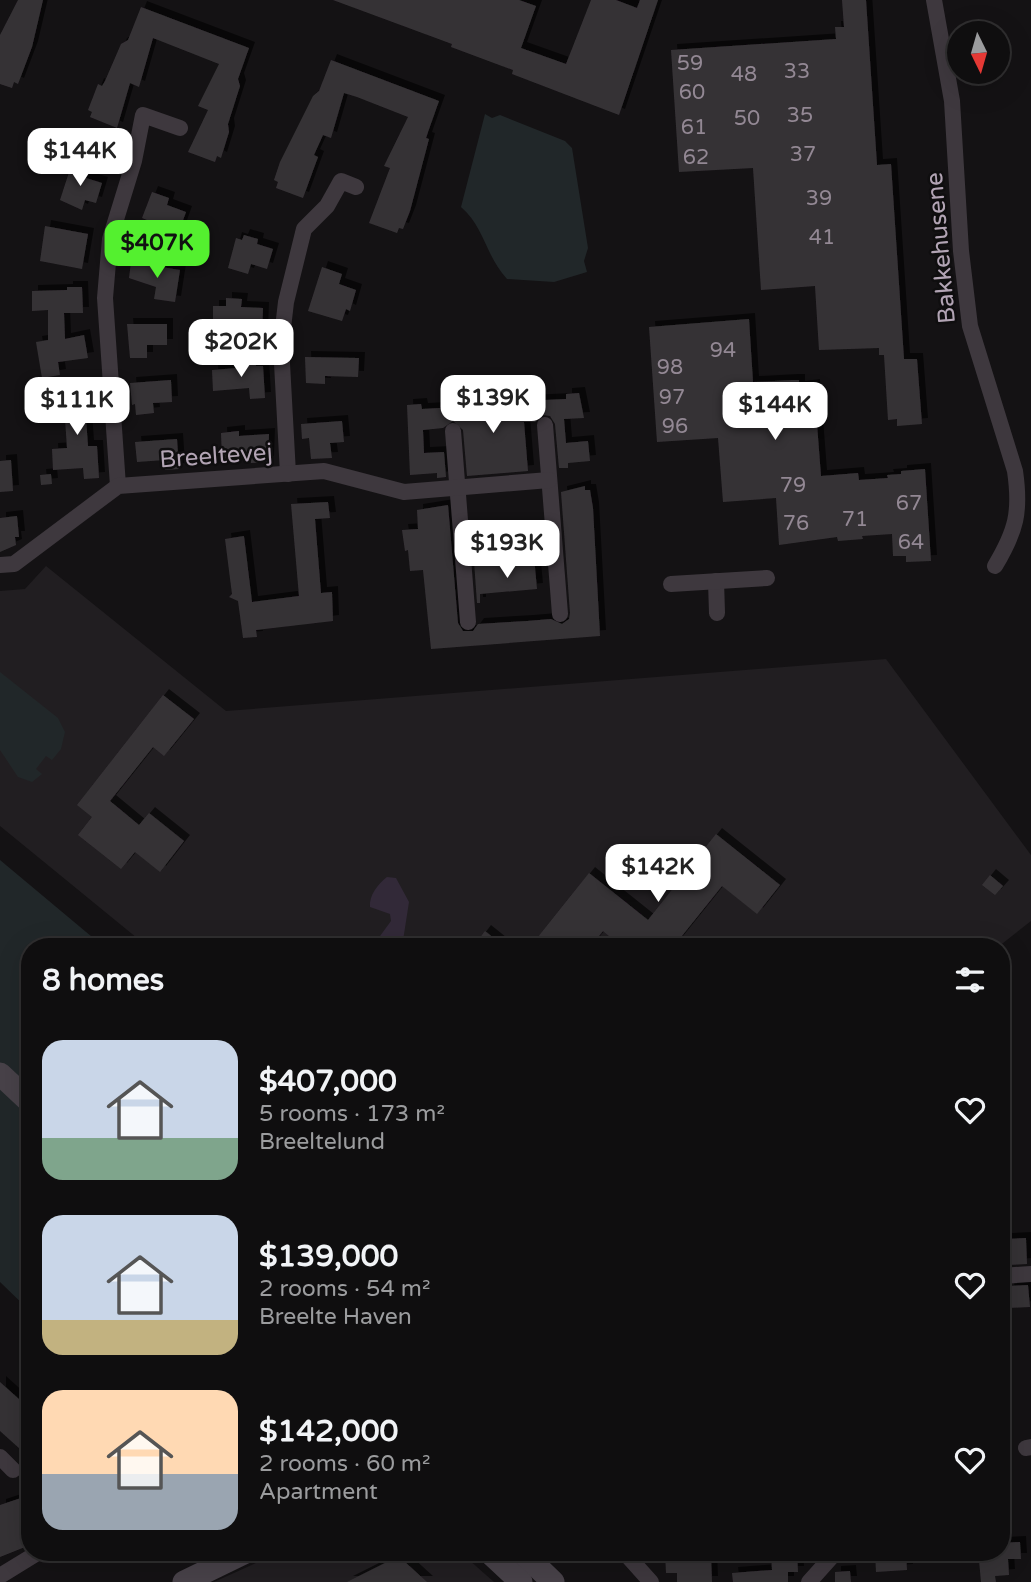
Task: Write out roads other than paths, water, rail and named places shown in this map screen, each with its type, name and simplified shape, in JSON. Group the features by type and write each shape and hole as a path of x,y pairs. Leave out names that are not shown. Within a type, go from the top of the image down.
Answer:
{"main road":[{"path":"0,1074 21,1094"},
{"path":"184,1582 227,1561"},
{"path":"499,1561 521,1582"},
{"path":"531,1561 553,1582"}],"street":[{"name":"Bakkehusene","path":"933,0 952,101 968,316 1015,471 1019,496 1017,520 995,566"},
{"path":"0,565 14,564 118,486 105,298 110,239 134,161 143,115 180,128"},
{"path":"288,474 281,345 286,302 304,229 327,206 341,181 356,187"},
{"path":"545,425 560,614"},
{"path":"453,431 468,622"},
{"name":"Breeltevej","path":"118,486 324,471 404,492 549,480"},
{"path":"462,549 554,542"},
{"path":"671,584 767,578"},
{"path":"716,581 718,613"},
{"path":"1010,1275 1031,1274"},
{"path":"0,1457 13,1470"},
{"path":"0,1576 24,1561"},
{"path":"632,1561 651,1582"},
{"path":"809,1582 828,1561"}]}
